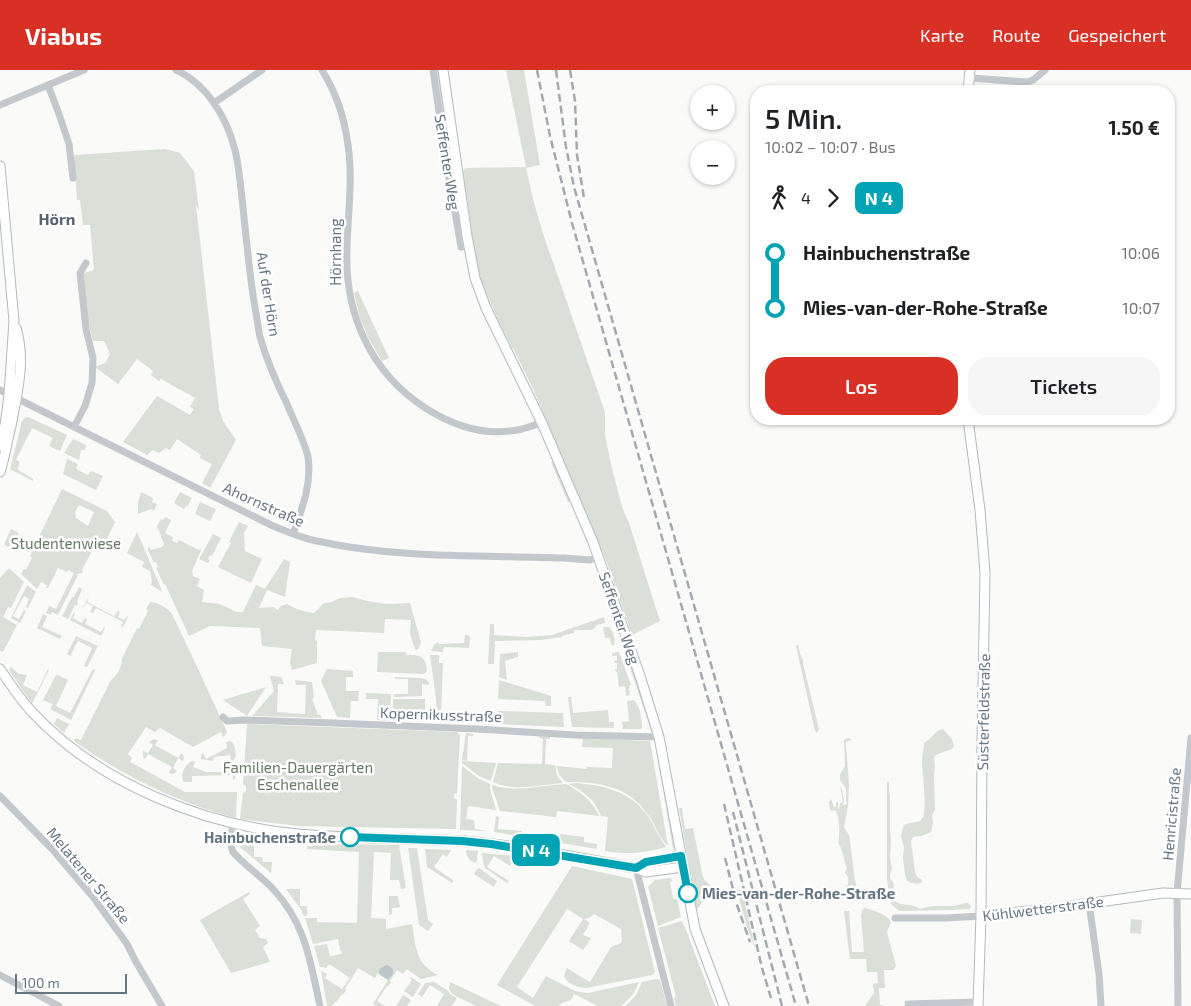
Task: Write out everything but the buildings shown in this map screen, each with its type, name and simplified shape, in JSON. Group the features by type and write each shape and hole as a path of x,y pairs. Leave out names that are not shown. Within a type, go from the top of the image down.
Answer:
{"street":[{"path":"0,105 84,70"},
{"name":"Auf der Hörn","path":"176,70 198,85 214,103 227,127 237,156 252,289 260,335 272,372 297,426 308,456 309,481 304,503 293,534"},
{"path":"214,103 262,70"},
{"name":"Hörnhang","path":"322,70 342,111 348,146 350,187 346,248 347,272 354,313 369,350 383,371 406,394 448,421 486,432 518,430 542,423"},
{"name":"Seffenter Weg","path":"434,70 447,167 461,247 469,245"},
{"name":"Seffenter Weg","path":"443,70 475,278 486,308 542,423 598,557 640,676 659,737 694,929 724,1006"},
{"path":"970,74 1028,82 1045,70"},
{"path":"48,85 69,144 73,178"},
{"path":"0,166 14,321 20,346 20,374 0,446"},
{"path":"74,427 85,406 92,383 93,358 86,329 80,273 86,263"},
{"name":"Ahornstraße","path":"0,390 270,526 317,541 399,553 590,560 598,557"},
{"path":"0,472 5,456 13,397"},
{"name":"Süsterfeldstraße","path":"969,425 980,510 985,573 978,1004"},
{"path":"0,669 32,712 61,739 90,761 150,795 194,812 233,824 299,834 491,844 636,868 646,872 683,867"},
{"name":"Kopernikusstraße","path":"223,717 226,721 332,722 575,735 659,737"},
{"name":"Henricistraße","path":"1178,1006 1177,893 1191,738"},
{"name":"Melatener Straße","path":"0,796 52,849 93,897 127,944 162,1006"},
{"path":"233,824 230,840 233,852 278,894 288,906 300,929 309,955 320,1006"},
{"path":"636,868 646,862 681,856"},
{"path":"636,868 671,1006"},
{"name":"Kühlwetterstraße","path":"895,918 946,918 1011,914 1163,893 1191,894"},
{"path":"1089,903 1099,974 1101,1006"},
{"path":"0,975 59,1006"},
{"path":"908,1004 978,1004"}],"green space":[{"path":"436,70 439,70 465,240 463,242 449,167"},
{"path":"506,70 524,70 540,165 526,168 534,203 605,412 605,435 612,469 623,510 629,523 660,621 632,635 606,560 534,391 499,322 483,285 478,268 463,171 465,168 526,167"},
{"path":"165,149 180,153 194,171 199,210 196,205 219,409 223,421 236,440 210,488 202,483 212,464 200,458 201,455 177,439 170,450 166,448 159,453 153,450 147,455 123,442 157,396 190,415 194,409 190,407 195,398 161,379 159,381 151,375 153,371 137,359 118,384 95,367 105,363 110,354 104,341 93,341 86,313 81,274 94,270 90,225 83,225 80,200 77,200 74,155"},
{"path":"358,291 389,358 382,361 368,337 360,318 354,293"},
{"path":"28,417 67,435 60,451 49,446 53,438 32,428 16,460 20,462 17,469 33,479 33,481 10,469 22,421"},
{"path":"73,439 86,445 85,450 81,450 79,460 64,453"},
{"path":"67,459 78,464 76,469 88,475 91,471 103,476 96,490 63,474"},
{"path":"554,461 571,501 568,502 551,462"},
{"name":"Studentenwiese","path":"62,489 107,511 115,522 104,545 95,541 93,544 95,545 82,570 83,573 76,574 78,575 58,615 52,612 51,615 46,613 49,606 56,609 74,573 58,568 48,588 46,588 47,585 41,582 37,589 21,574 24,569 26,570 32,558 30,556","holes":["79,505 94,512 88,526 76,518 75,512"]},
{"path":"141,492 153,498 152,502 157,504 154,511 151,509 138,514"},
{"path":"180,492 192,498 184,509 174,503"},
{"path":"200,502 216,509 210,521 195,514"},
{"path":"165,517 171,520 165,533 173,537 172,541 177,543 179,540 201,550 192,571 193,576 200,579 197,586 204,590 202,602 219,604 237,612 243,612 256,585 265,589 284,559 290,562 285,597 267,590 259,608 273,607 278,610 281,606 287,604 300,610 314,613 324,603 340,598 353,597 386,604 410,603 421,642 420,646 417,650 415,649 410,634 411,620 385,619 384,633 316,630 317,663 292,670 290,663 292,649 262,646 260,628 210,626 189,636 156,568 158,567 156,562 154,563 148,550 148,546 151,550 162,547 164,544 157,526 161,519 163,520"},
{"path":"239,522 248,526 244,533 245,551 262,559 251,583 218,567 231,543 229,542"},
{"path":"11,529 19,533 13,545 11,544 8,547 4,544"},
{"path":"137,532 162,592 151,585 150,571 142,567 144,562 127,553"},
{"path":"213,534 221,538 212,556 210,555 208,563 199,559"},
{"path":"9,568 24,582 11,608 8,607 3,617 17,625 3,652 0,651 0,578"},
{"path":"27,585 36,592 28,608 26,607 29,599 24,596 13,616 19,619 24,610 26,611 20,623 11,618"},
{"path":"79,587 82,589 77,606 75,605 68,619 62,616"},
{"path":"89,596 87,602 114,616 118,611 120,612 118,617 124,620 127,616 123,627 121,627 123,622 96,608 93,613 90,612 93,606 86,603 83,608"},
{"path":"150,602 162,606 172,614 227,732 223,737 221,732 193,747 160,728 155,732 146,727 128,754 132,758 130,762 185,792 237,792 236,818 214,812 152,787 112,766 74,741 75,738 81,740 111,680 119,671 122,659 137,628 139,629 148,611 146,609"},
{"path":"74,612 73,618 82,623 85,618 87,619 85,624 101,632 104,627 101,636 70,620"},
{"path":"43,614 47,616 42,627 62,636 60,639 37,628"},
{"path":"604,617 605,623 597,625 592,630 574,630 574,633 562,637 540,640 495,641 494,664 488,664 490,624 494,624 494,635 527,637 552,635"},
{"path":"603,627 609,627 612,630 614,645 611,645 610,638 605,638"},
{"path":"465,635 470,636 469,648 444,647 443,652 431,651 438,642 439,644 464,643"},
{"path":"76,636 98,646 87,667 84,666 92,648 78,641 70,656 67,654"},
{"path":"797,645 803,660 819,729 817,733 815,731"},
{"path":"627,649 653,730 652,733 624,650"},
{"path":"378,652 406,652 406,655 419,656 424,659 427,671 424,674 377,672"},
{"path":"518,652 518,657 505,661 507,680 499,677 500,654"},
{"path":"619,652 631,685 629,686 630,695 626,696 625,686 619,687 615,669 617,669 617,663 614,661 617,660 617,656 612,656 612,653"},
{"path":"430,655 439,655 439,663 443,663 441,714 464,716 475,723 438,722"},
{"path":"11,667 19,674 27,675 23,685 37,692 49,670 32,704 9,670"},
{"path":"93,669 95,670 71,720 50,709 53,704 43,700 56,675 58,675 68,680 56,706 70,713"},
{"path":"327,669 353,671 353,677 346,677 346,691 359,691 358,701 351,701 350,718 337,717 321,681"},
{"path":"270,676 281,677 284,684 278,684 277,712 305,714 306,685 296,685 295,680 312,682 314,698 312,699 318,715 320,714 322,718 252,716 274,691"},
{"path":"395,677 422,678 427,680 430,685 422,684 422,696 394,697 394,694 408,694 408,679 395,679"},
{"path":"499,680 551,696 551,706 546,706 545,701 498,699"},
{"path":"266,687 247,716 223,700"},
{"path":"366,693 391,694 390,721 377,720 378,699 366,699"},
{"path":"568,697 571,697 573,713 608,710 609,722 614,722 614,728 572,727"},
{"path":"393,699 425,699 425,718 430,718 430,722 393,720"},
{"path":"634,700 640,713 642,728 623,729 622,722 629,721 627,701"},
{"path":"498,711 563,713 564,727 498,724"},
{"path":"57,718 69,724 64,733 54,724"},
{"name":"Familien-Dauergärten Eschenallee","path":"247,724 457,732 460,735 457,793 454,794 454,798 457,800 456,829 299,826 240,819 243,793 246,791 246,787 243,784"},
{"path":"943,729 952,739 954,746 952,749 934,756 935,809 932,816 931,832 913,837 911,841 915,872 917,877 922,880 920,883 915,883 907,881 905,875 904,848 901,836 904,825 920,821 923,817 925,803 922,763 924,743"},
{"path":"466,733 473,734 473,736 468,736 467,761 462,760"},
{"path":"539,736 550,737 550,739 546,739 545,764 555,765 557,776 563,783 510,787 493,782 498,763 542,764 543,739 539,738"},
{"path":"583,738 650,741 668,846 641,806 623,792 602,785 566,782 560,776 556,766 587,769 587,767 612,768 613,748 582,747"},
{"path":"154,739 158,740 155,745 178,758 173,768 177,771 173,774 169,773 172,767 148,754 145,759 143,756 143,751 148,753 153,745 149,742"},
{"path":"851,739 846,742 849,785 848,806 844,827 849,835 855,880 860,893 855,898 845,887 848,884 848,877 845,873 847,868 838,843 839,821 835,810 832,811 830,809 829,802 831,799 834,808 836,802 838,802 839,809 840,803 842,803 841,786 844,800 843,805 847,804 846,789 840,780 840,775 845,765 844,740"},
{"path":"230,741 233,744 236,756 233,761 231,761 230,755 214,757 213,761 201,759 203,753 206,759 227,748 226,742"},
{"path":"655,742 657,744 674,849 673,849"},
{"path":"181,753 184,758 183,761 178,758"},
{"path":"192,761 195,762 193,767 206,772 234,772 235,766 235,779 233,780 233,775 192,776 192,782 184,782 183,770"},
{"path":"462,761 496,763 491,781 479,776"},
{"path":"462,766 479,779 490,784 496,810 468,806 466,819 474,820 475,829 488,831 460,830"},
{"path":"887,782 889,782 890,796 890,858 892,869 890,878 894,884 894,901 920,909 968,903 971,906 970,909 899,911 892,905 887,880"},
{"path":"566,784 586,797 599,816 557,811 556,817 500,811 492,788 492,785 520,788"},
{"path":"569,784 596,785 625,795 641,807 666,847 636,853 605,851 608,817 601,816 588,797"},
{"path":"679,808 682,808 685,829 693,828 703,877 711,886 698,908 696,908"},
{"path":"496,816 499,817 498,829 522,831 522,835 532,836 532,838 494,832"},
{"path":"560,834 584,837 584,842 597,844 597,849 549,841 550,838 560,838"},
{"path":"244,842 254,842 254,857 262,857 263,862 272,862 271,873 240,847"},
{"path":"313,844 399,845 406,888 401,889 399,880 390,880 391,853 374,852 371,918 386,919 386,929 412,924 416,947 421,960 430,970 438,975 421,979 407,969 403,974 397,970 388,987 377,1001 385,1006 376,1006 373,1004 388,980 378,973 375,978 358,968 343,995 332,1006 327,1006 321,971 327,974 325,978 342,989 350,978 329,964 326,968 320,967 314,946 327,944 330,956 342,954 338,939 313,944 305,918 317,918 317,922 357,923 359,852 307,849 307,846 312,846"},
{"path":"408,848 417,848 428,920 433,924 428,931 419,925"},
{"path":"425,849 451,850 447,857 443,854 434,867 454,881 452,883 427,867"},
{"path":"466,850 478,851 475,863 468,858"},
{"path":"482,853 516,856 510,866 494,856 487,867 509,881 507,883 485,868"},
{"path":"574,861 625,870 632,873 574,863"},
{"path":"572,866 632,879 655,972 652,975 586,988 570,983 564,976 567,968 590,982 611,947 621,943 622,939 621,929 594,914 584,919 590,923 583,935 591,938 583,950 569,941 583,919 567,909 517,987 533,998 546,976 575,991 588,993 639,982 634,993 622,1006 598,1006 574,994 571,1000 558,1006 535,1006 497,985"},
{"path":"479,868 497,881 494,887 474,874"},
{"path":"671,878 673,899 677,899 681,917 658,926 648,887 655,880"},
{"path":"286,889 300,889 300,906 307,906 307,916 304,916"},
{"path":"742,889 755,949 737,891"},
{"path":"249,892 250,894 243,899 260,926 255,930 260,938 266,939 268,943 263,947 270,962 231,973 200,920"},
{"path":"389,896 398,896 400,907 392,908 392,914 389,915"},
{"path":"864,908 883,915 891,922 887,932 896,966 893,970 884,970 885,988 879,988 880,1005 883,1006 865,1006 874,993 873,984 878,983 877,972 867,972 866,959 850,959 844,911 849,911 852,952 864,952 861,916"},
{"path":"1131,919 1142,920 1141,934 1130,933"},
{"path":"682,921 715,1006 676,1006 674,998 676,997 658,928"},
{"path":"411,977 421,984 413,997 404,991 412,980"},
{"path":"660,980 667,1006 626,1006 636,995 642,982"},
{"path":"434,982 457,998 452,1006 437,1006 444,994 430,985 422,997 418,994 425,983"},
{"path":"450,982 501,1006 476,1006 452,994 449,989"},
{"path":"403,995 411,1000 407,1006 396,1006"}],"shaded area":[{"path":"387,965 393,970 393,974 388,980 379,974 379,970"}],"railway":[{"path":"537,70 550,136 572,223 796,1006"},
{"path":"556,70 566,147 574,187 809,1006"},
{"path":"570,70 575,101 577,155 584,198"},
{"path":"724,804 762,968 771,998"},
{"path":"733,812 782,1006"},
{"path":"725,858 737,905 750,942"}],"bus line":[{"path":"350,837 462,841 491,844 636,868 646,862 681,856 688,893"}],"place":[{"name":"Hainbuchenstraße","path":"350,837"},
{"name":"Mies-van-der-Rohe-Straße","path":"688,893"}],"district":[{"name":"Hörn","path":"57,218"}]}
